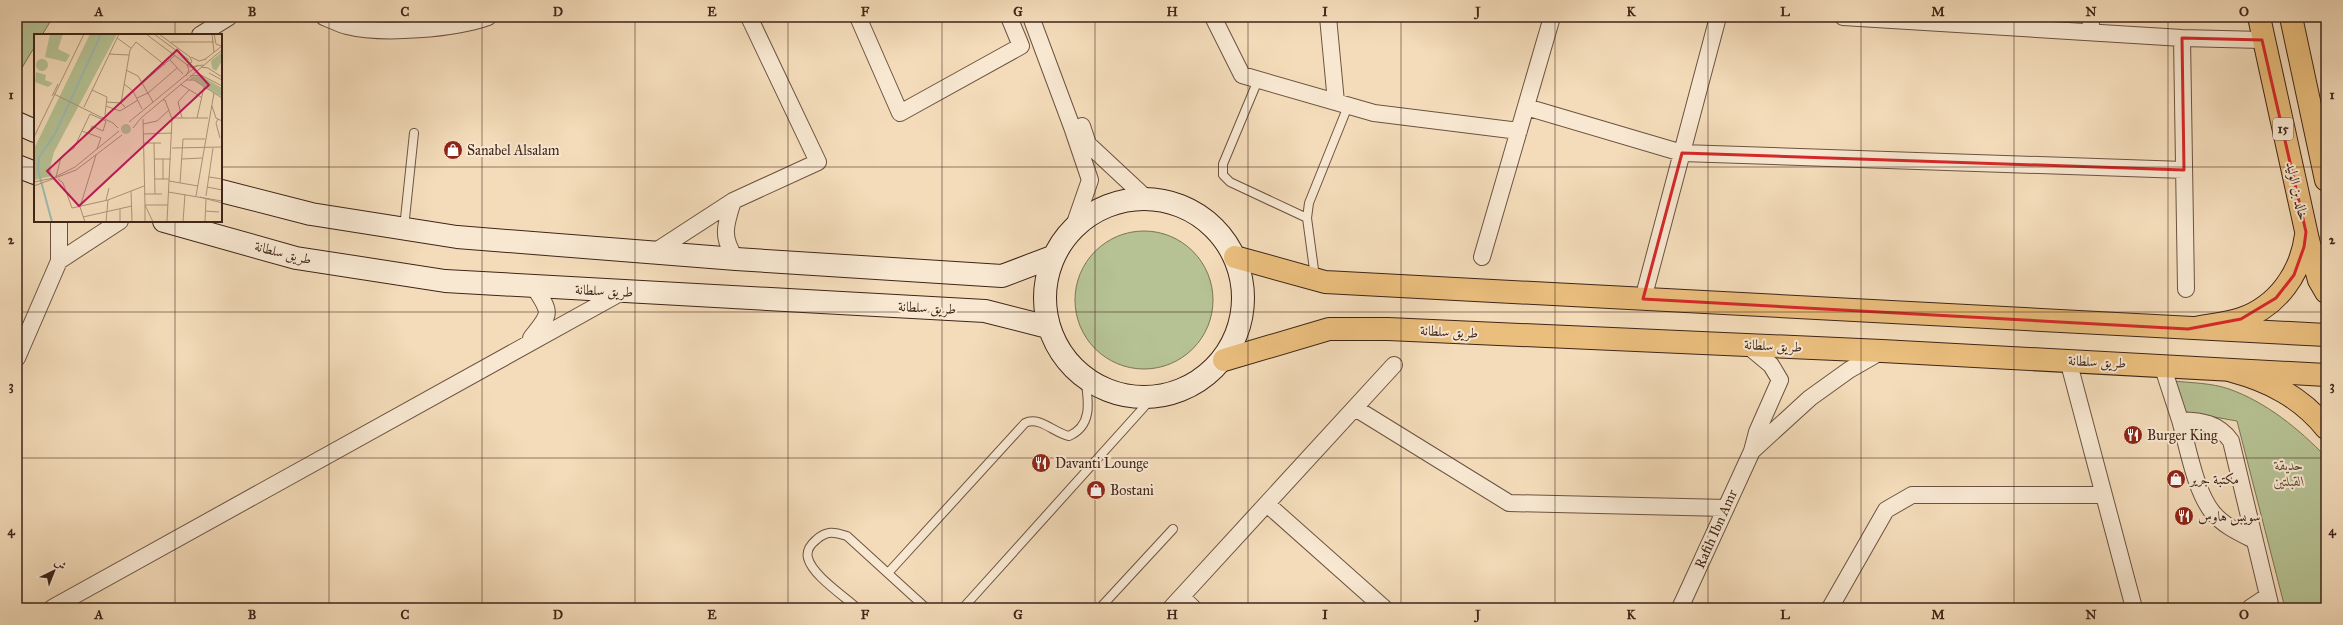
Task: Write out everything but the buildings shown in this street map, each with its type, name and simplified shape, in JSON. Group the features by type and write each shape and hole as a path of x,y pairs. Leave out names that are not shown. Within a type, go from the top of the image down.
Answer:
{"main road":[{"name":"خالد بن الوليد","path":"2259,17 2262,40 2307,236 2319,280 2326,292"},
{"path":"2291,17 2326,180"},
{"path":"17,123 34,131"},
{"path":"17,166 34,173"},
{"path":"222,191 311,214 458,237 656,251 736,259 1002,276 1052,257"},
{"path":"1146,198 1174,203 1199,215 1220,234 1235,257 1244,294 1240,328 1224,360 1198,383 1167,396 1136,398 1108,392 1068,364 1048,327 1044,290 1052,257 1074,226 1108,205 1146,198"},
{"name":"طريق سلطانة","path":"168,222 296,258 445,281 985,311 1048,327"},
{"path":"2307,236 2326,256"},
{"path":"2195,328 2240,319 2253,314 2276,298 2294,275 2300,262 2307,236"},
{"path":"1235,257 1325,282 2326,335"},
{"name":"طريق سلطانة","path":"1224,360 1328,329 1388,329 2068,360 2162,365 2232,371 2326,375"},
{"path":"2232,371 2263,381 2287,393 2304,406 2326,428"}],"street":[{"path":"202,34 229,17"},
{"path":"324,17 348,26 389,30 432,28 478,21 488,17"},
{"path":"656,251 733,201 818,162 749,17"},
{"path":"858,17 900,113 1021,46 1009,17"},
{"path":"1031,17 1090,180 1074,226"},
{"path":"1043,17 1088,144 1146,198"},
{"path":"1213,17 1242,75 1374,113 1519,131"},
{"path":"1328,17 1342,104"},
{"path":"1482,257 1552,17"},
{"path":"1643,299 1718,17"},
{"path":"1843,17 2091,25 2182,38 2262,40"},
{"path":"2182,38 2186,288"},
{"path":"1526,106 1682,153 2184,170"},
{"path":"733,201 726,222 726,245 736,259"},
{"path":"17,358 59,261 59,222"},
{"path":"59,261 118,222"},
{"path":"527,343 547,318 548,307 534,287"},
{"path":"52,608 527,343 622,292"},
{"name":"Rafih Ibn Amr","path":"1682,607 1752,450 1757,432 1780,380 1771,365 1747,345"},
{"path":"1752,450 1810,398 1849,370 1882,351"},
{"path":"2068,360 2134,608"},
{"path":"2162,365 2199,485 2207,504 2213,513 2228,527 2254,540"},
{"path":"1193,608 1176,602 1394,366"},
{"path":"1355,408 1509,503 1726,508"},
{"path":"2180,420 2198,421 2222,429 2231,441 2269,602 2250,608"},
{"path":"1830,608 1886,510 1912,495 2104,495"},
{"path":"1268,504 1384,608"}],"lane":[{"path":"1258,80 1223,164 1223,175 1230,182 1307,218"},
{"path":"1315,279 1307,218 1309,203 1342,104"},
{"path":"404,229 414,133"},
{"path":"888,574 1026,423 1031,421 1039,422 1060,435 1069,436 1081,428 1087,419 1085,376"},
{"path":"962,608 1153,397"},
{"path":"1100,608 1172,529"},
{"path":"857,608 814,570 807,557 809,547 821,535 832,531 847,536 926,608"}],"highlighted area":[{"path":"2182,38 2262,40 2306,232 2304,247 2294,275 2276,298 2241,319 2188,329 1643,299 1682,153 2184,170"}],"green space":[{"path":"17,17 53,17 43,34 34,34 34,48 17,76"},
{"path":"1144,231 1164,234 1176,239 1193,251 1205,268 1210,280 1213,300 1210,320 1205,332 1193,349 1176,361 1164,366 1144,369 1124,366 1112,361 1095,349 1083,332 1078,320 1075,300 1078,280 1083,268 1095,251 1112,239 1124,234"},
{"name":"حدیقة القبلتین","path":"2174,381 2229,389 2256,401 2281,417 2305,436 2326,457 2326,608 2285,608 2237,421 2186,412"}],"place":[{"name":"Sanabel Alsalam","path":"453,150"},
{"name":"Burger King","path":"2133,435"},
{"name":"Davanti Lounge","path":"1041,463"},
{"name":"مكتبة جرير","path":"2176,479"},
{"name":"Bostani","path":"1096,490"},
{"name":"سويس هاوس","path":"2184,516"}]}
